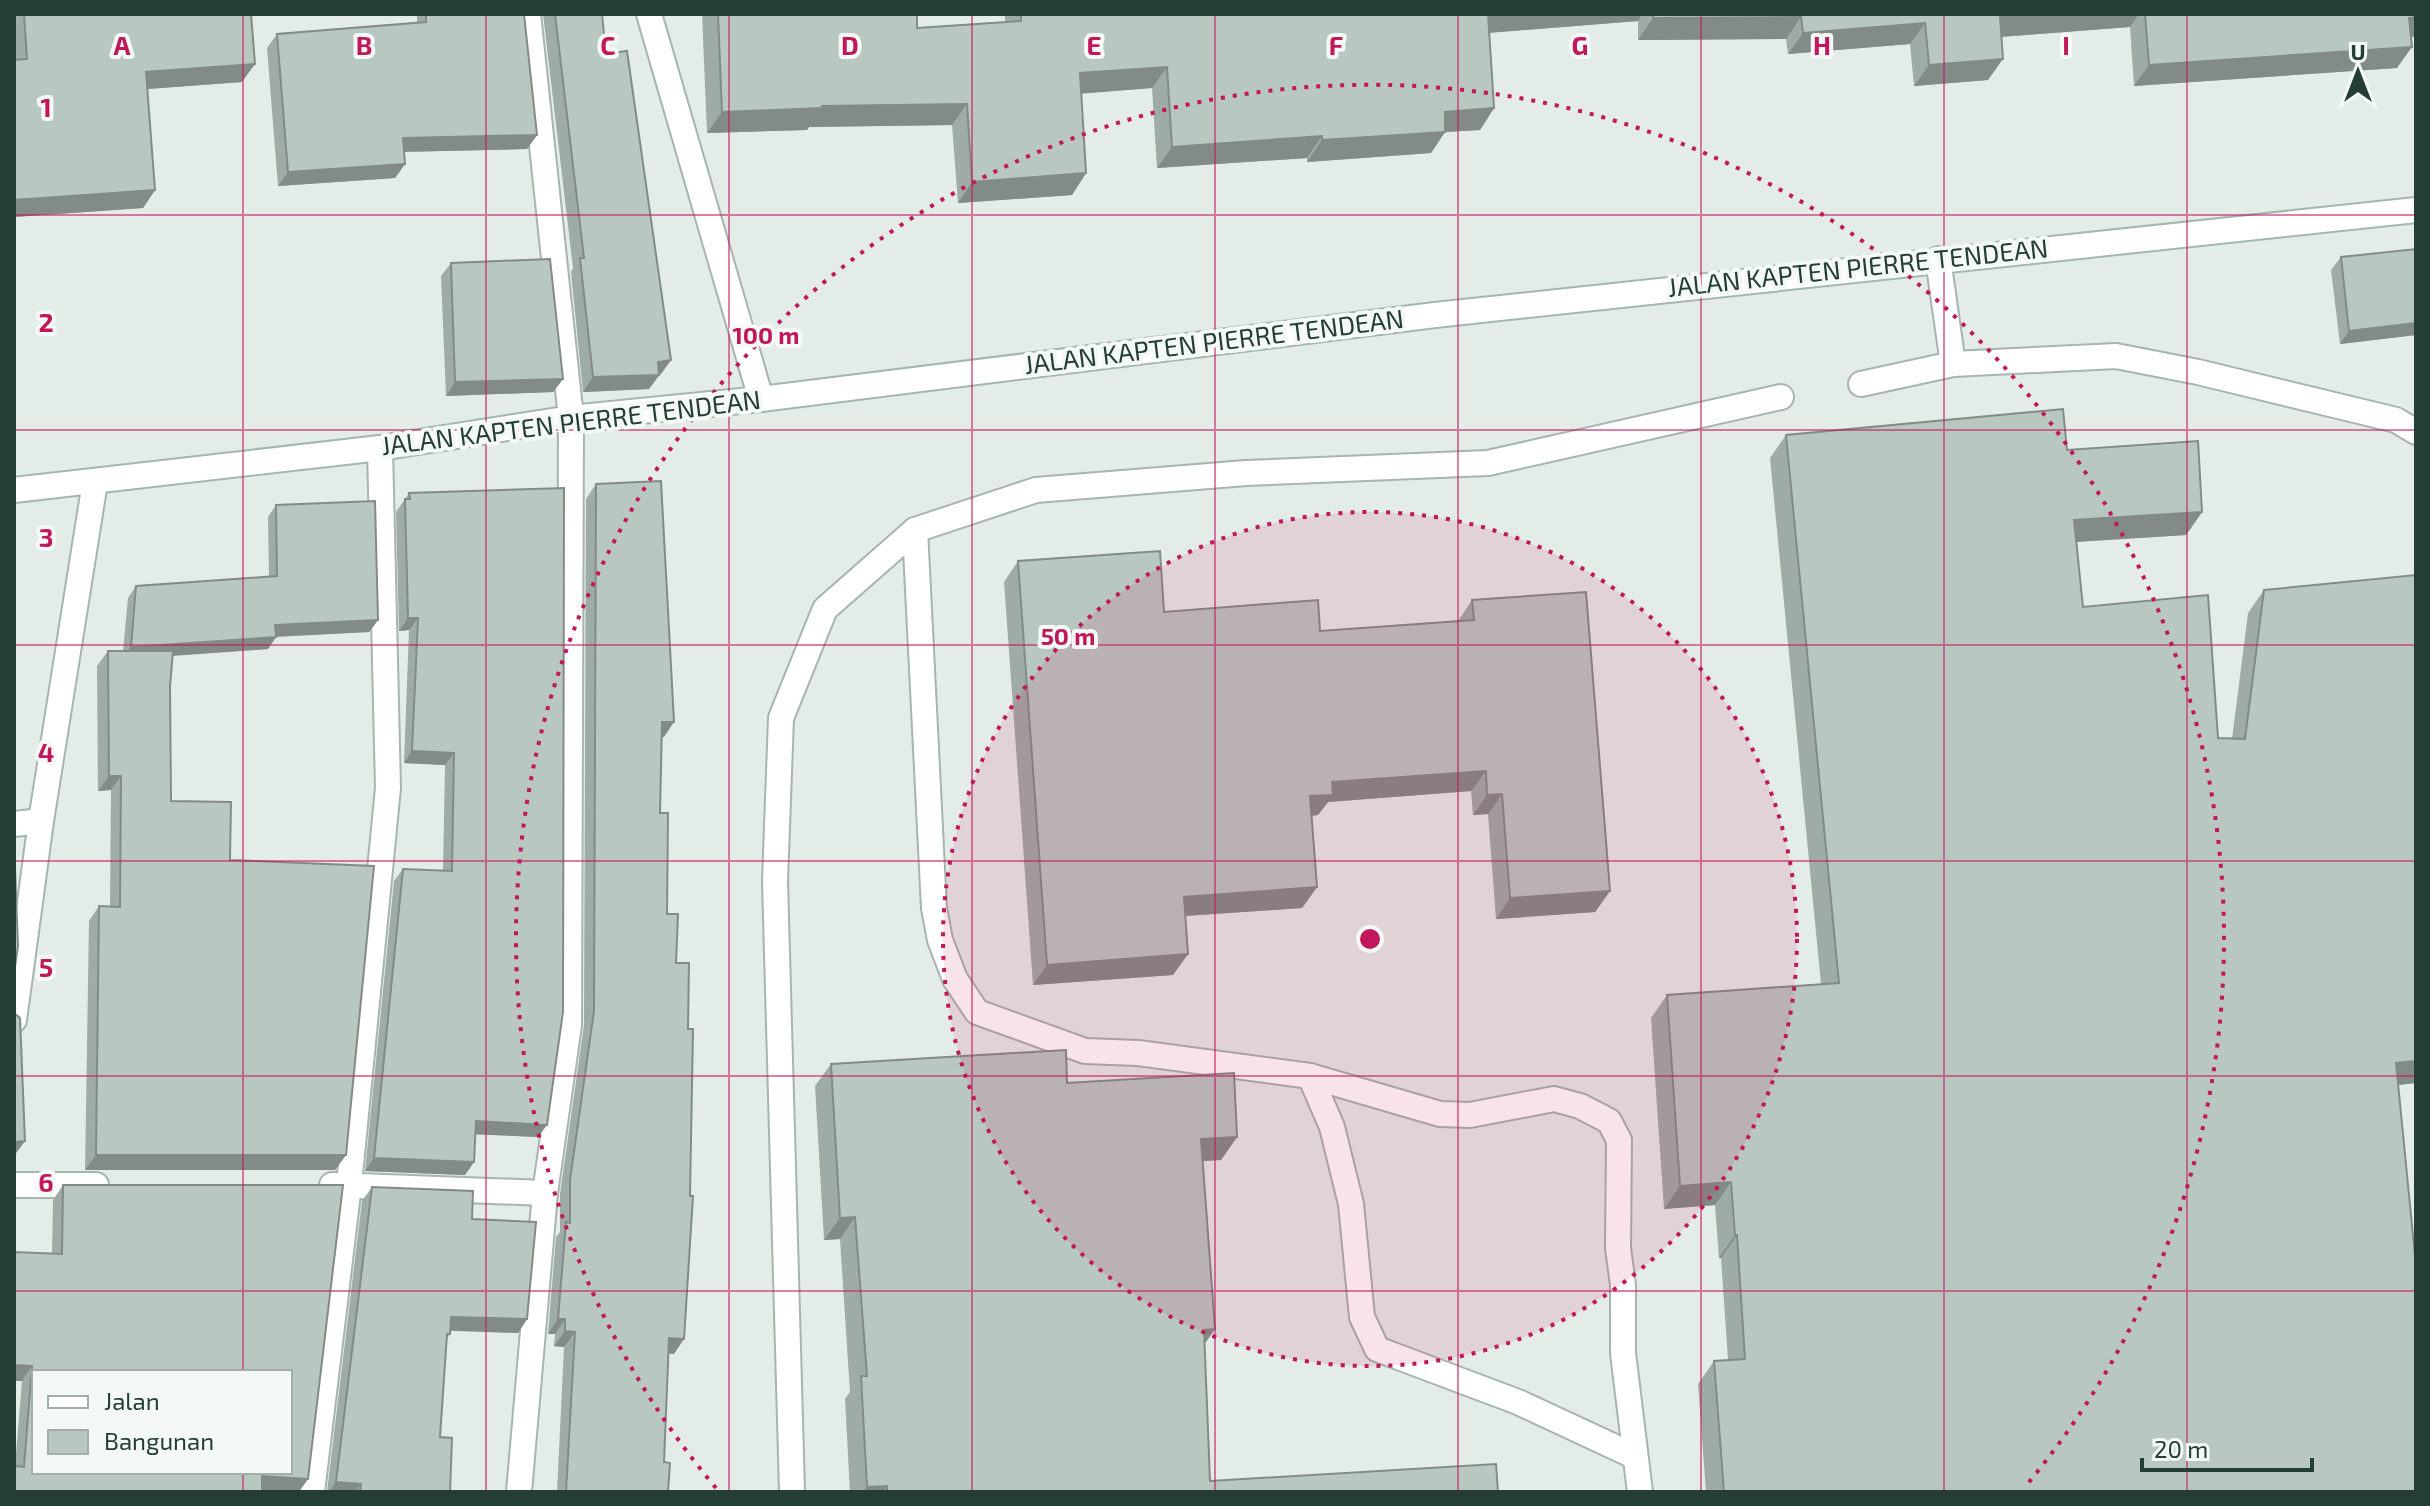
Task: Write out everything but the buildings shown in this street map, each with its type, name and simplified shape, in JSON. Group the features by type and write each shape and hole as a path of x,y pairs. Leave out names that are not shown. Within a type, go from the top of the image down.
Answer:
{"street":[{"path":"519,1492 545,1193 569,1025 571,418 528,14"},
{"path":"649,14 761,399"},
{"name":"JALAN KAPTEN PIERRE TENDEAN","path":"14,490 380,448 571,418 761,399 1435,315 2416,210"},
{"path":"1938,259 1953,364"},
{"path":"1861,384 1953,364 2116,356 2198,372 2396,420 2416,432"},
{"path":"792,1492 775,881 781,718 825,609 915,530 1036,490 1246,473 1488,463 1781,397"},
{"path":"312,1492 349,1185 388,788 380,448"},
{"path":"14,1020 41,821 95,482"},
{"path":"915,530 934,908 940,940 955,979 977,1012 1085,1051 1138,1053 1310,1076 1440,1114 1470,1115 1554,1099 1580,1106 1609,1121 1619,1140 1618,1248 1623,1285 1623,1353 1640,1492"},
{"path":"14,824 41,821"},
{"path":"1310,1076 1332,1127 1351,1204 1362,1317 1377,1349 1518,1402 1634,1456"},
{"path":"14,1185 126,1185"},
{"path":"301,1185 545,1193"}]}
